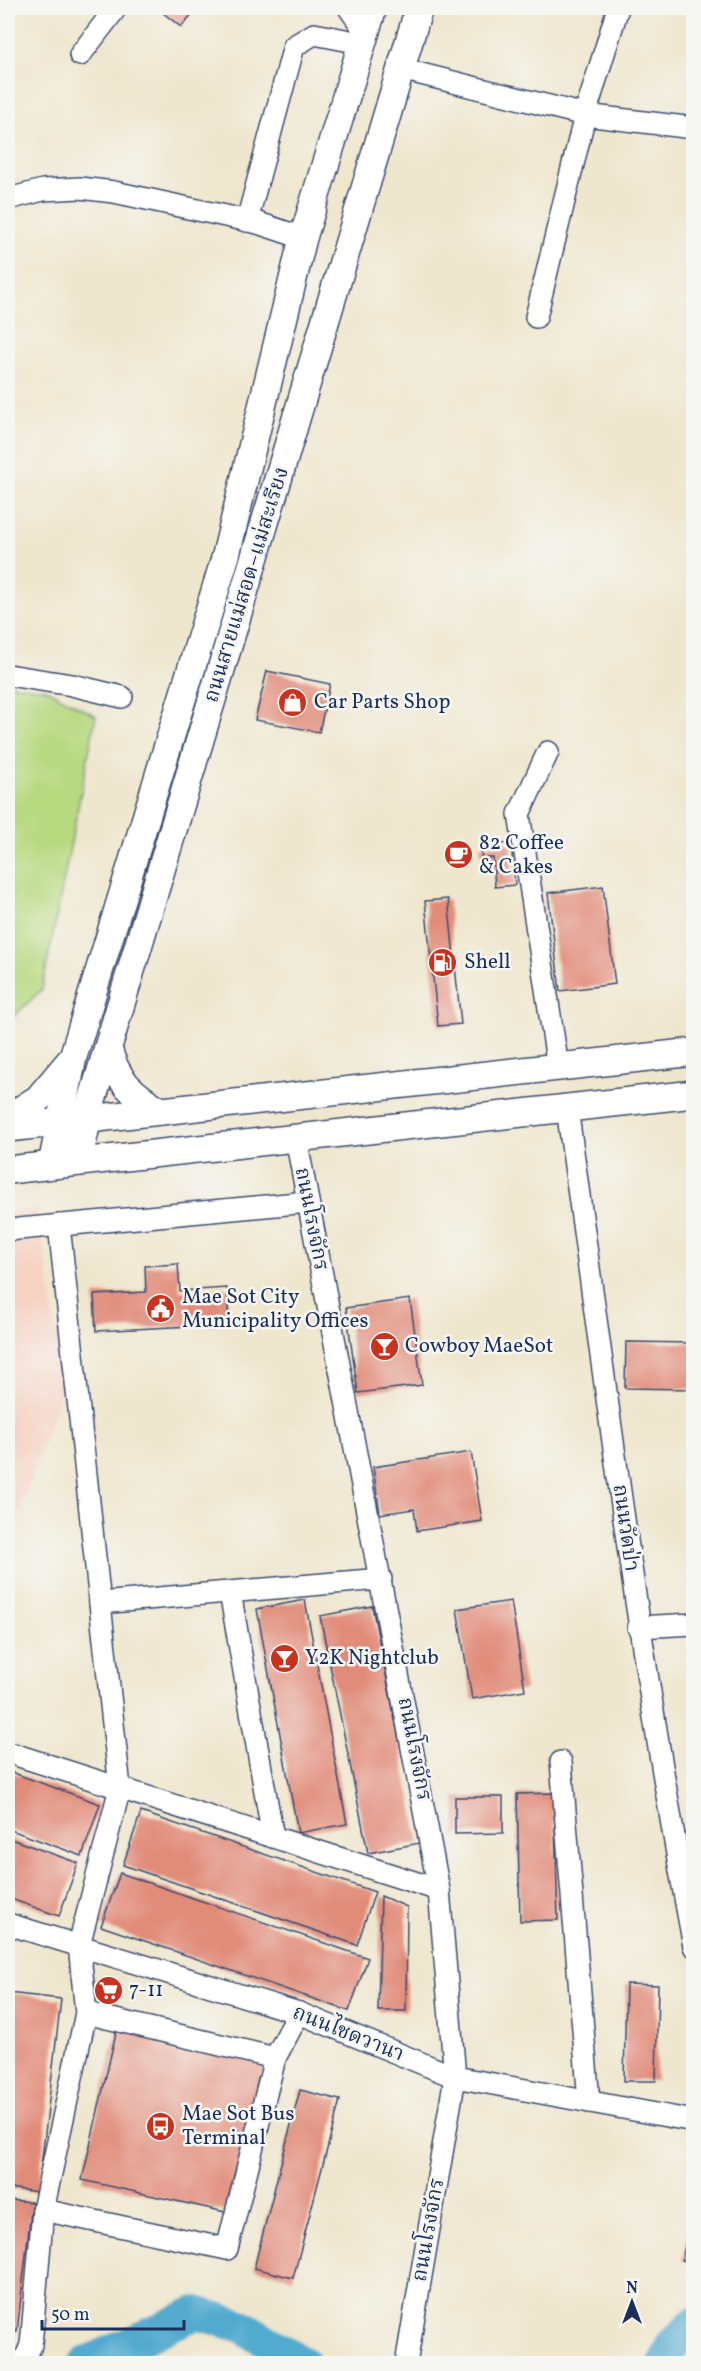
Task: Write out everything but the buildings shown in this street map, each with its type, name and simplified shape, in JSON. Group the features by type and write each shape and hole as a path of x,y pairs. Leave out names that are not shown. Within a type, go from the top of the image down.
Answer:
{"main road":[{"name":"ถนนสายแม่สอด–แม่สะเรียง","path":"73,1120 108,1048 419,8"},
{"name":"ถนนสายแม่สอด–แม่สะเรียง","path":"65,1164 73,1120 73,1057 226,555 303,238 366,27"},
{"path":"226,555 254,563"},
{"path":"108,1048 113,1068 124,1084 139,1098 161,1111"},
{"path":"8,1128 693,1052"},
{"path":"8,1118 38,1099 73,1057"},
{"path":"8,1170 693,1094"}],"street":[{"path":"80,55 116,8"},
{"path":"349,8 366,27"},
{"path":"536,317 585,115 618,8"},
{"path":"247,221 294,46 314,34 366,27"},
{"path":"400,69 585,115 693,128"},
{"path":"8,199 43,190 80,188 114,192 247,221 303,238"},
{"path":"8,675 72,685 122,697"},
{"path":"548,752 519,814 558,1067"},
{"name":"ถนนวัดป่า","path":"567,1108 661,1776 693,1946"},
{"name":"ถนนโรงจักร","path":"296,1138 439,1890 455,2077 406,2364"},
{"path":"8,1230 308,1202"},
{"path":"27,2354 43,2210 86,2013 79,1945 120,1788 59,1225"},
{"path":"100,1602 381,1579"},
{"path":"230,1592 273,1837"},
{"path":"639,1628 693,1624"},
{"path":"13,1754 439,1890"},
{"path":"561,1762 588,2102"},
{"name":"ถนนไชดวานา","path":"8,1923 299,2013 455,2077 693,2121"},
{"path":"86,2013 275,2058"},
{"path":"43,2210 227,2249 275,2058 299,2013"}],"shaded area":[{"path":"38,1208 64,1385 15,1523 8,1554 8,1211"}],"green space":[{"path":"8,684 46,689 96,716 42,989 8,1022"}],"waterway":[{"path":"85,2364 196,2313 242,2326 304,2364"},
{"path":"665,2364 672,2345 694,2324"}],"place":[{"name":"Car Parts Shop","path":"293,702"},
{"name":"82 Coffee & Cakes","path":"458,855"},
{"name":"Shell","path":"443,962"},
{"name":"Mae Sot City Municipality Offices","path":"161,1309"},
{"name":"Cowboy MaeSot","path":"384,1346"},
{"name":"Y2K Nightclub","path":"284,1658"},
{"name":"7-11","path":"108,1990"},
{"name":"Mae Sot Bus Terminal","path":"161,2126"}]}
